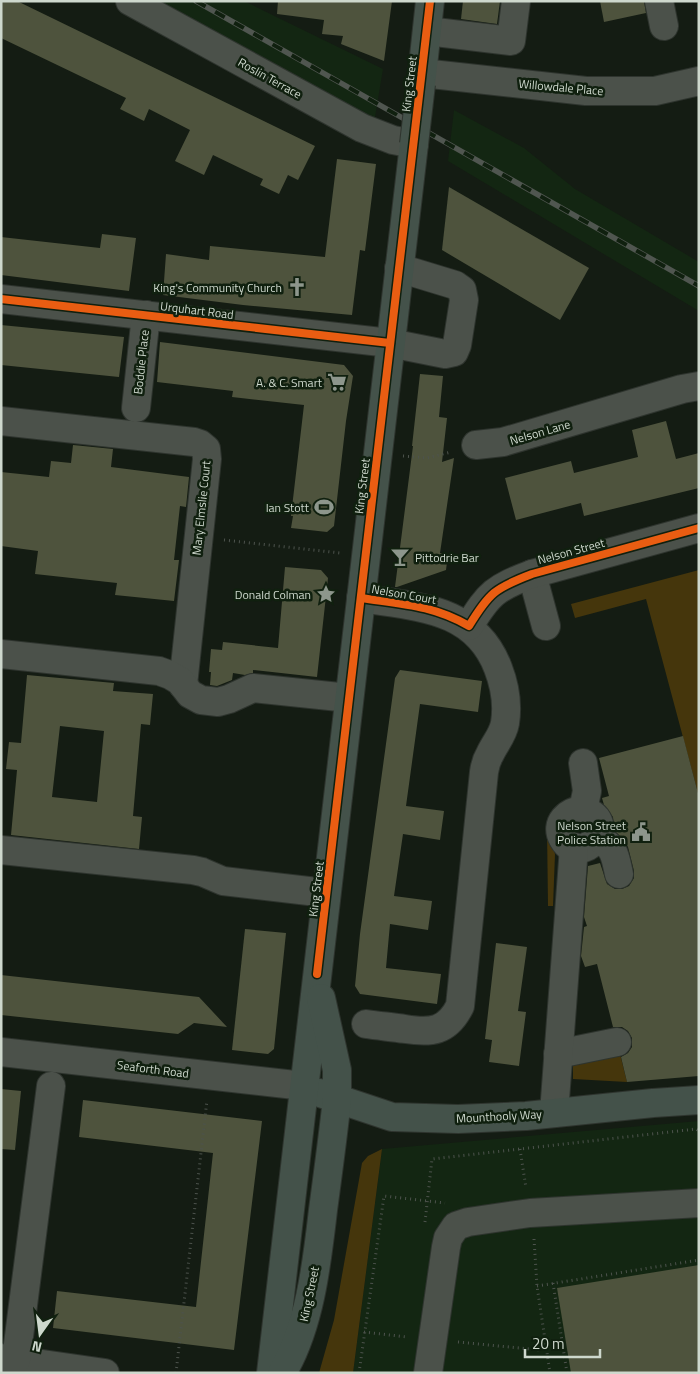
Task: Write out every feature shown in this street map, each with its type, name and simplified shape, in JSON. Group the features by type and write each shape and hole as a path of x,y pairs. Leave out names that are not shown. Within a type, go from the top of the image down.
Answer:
{"main road":[{"name":"King Street","path":"270,1373 430,1"},
{"name":"King Street","path":"282,1373 301,1331 314,1272 337,1099 337,1070 317,974"},
{"name":"Mounthooly Way","path":"304,1086 392,1117 458,1119 554,1113 699,1100"}],"street":[{"name":"Roslin Terrace","path":"130,1 362,128 393,140 414,144"},
{"path":"427,32 511,41 516,1"},
{"name":"Willowdale Place","path":"421,79 586,91 655,91 699,81"},
{"name":"Urquhart Road","path":"1,299 390,343 445,354 454,352 457,345 464,300 462,290 455,285 399,268"},
{"name":"Boddie Place","path":"136,408 146,315"},
{"name":"Nelson Lane","path":"476,445 503,442 699,386"},
{"name":"Mary Elmslie Court","path":"1,421 166,439 200,444 206,450 207,459 183,685"},
{"name":"Nelson Street","path":"469,626 491,594 510,582 532,574 699,528"},
{"path":"532,574 546,626"},
{"name":"Nelson Court","path":"361,598 437,611 469,626 480,637 496,662 504,687 506,713 501,736 490,754 484,772 460,1006 449,1023 433,1031 366,1024"},
{"path":"1,654 159,671 180,681 190,694 201,700 218,702 253,688 349,698"},
{"path":"583,763 587,792 583,810 566,815 561,824 561,834 566,843 607,843 613,850 619,874"},
{"path":"554,1113 558,1054 586,843"},
{"path":"1,850 193,870 224,881 326,893"},
{"path":"558,1054 617,1042"},
{"name":"Seaforth Road","path":"1,1052 304,1086"},
{"path":"51,1086 9,1359 105,1373"},
{"path":"428,1373 446,1247 452,1230 456,1226 468,1222 530,1213 699,1203"}],"path":[{"path":"378,453 427,458 476,445"},
{"path":"199,537 366,556"},
{"path":"176,1373 210,1076"},
{"path":"432,1159 696,1129 699,1131"},
{"path":"520,1149 550,1373"},
{"path":"359,1373 384,1196 428,1201"},
{"path":"537,1286 699,1260"},
{"path":"574,1279 574,1285"},
{"path":"553,1282 567,1373"}],"shaded area":[{"path":"154,1 244,1 383,69 375,117 366,120"},
{"path":"454,110 524,148 575,189 699,262 699,311 448,161"},
{"path":"699,570 699,797 646,599 575,618 571,604"},
{"path":"547,827 555,854 553,906 548,906"},
{"path":"620,1054 627,1082 573,1079 573,1064"},
{"path":"699,1121 699,1373 353,1373 382,1149"},
{"path":"382,1149 353,1373 319,1373 334,1320 362,1163 368,1156"}],"building":[{"path":"1,1 17,1 315,146 298,180 288,175 279,194 260,185 263,179 213,155 204,175 175,161 190,130 149,109 144,121 120,109 126,98 1,38"},
{"path":"278,1 392,1 384,61 341,44 343,36 322,34 324,20 277,14"},
{"path":"463,1 500,1 497,24 461,19"},
{"path":"600,1 644,1 646,13 604,22"},
{"path":"337,159 376,164 365,251 360,250 352,315 243,305 163,295 166,254 209,260 210,246 325,257"},
{"path":"449,187 589,268 560,320 442,250"},
{"path":"102,234 136,238 129,291 1,275 1,237 100,248"},
{"path":"1,325 124,337 119,377 1,365"},
{"path":"160,342 344,365 353,376 334,526 327,532 291,528 304,405 232,397 233,391 157,382"},
{"path":"420,374 443,376 439,417 447,418 442,462 454,458 440,553 448,555 446,570 395,587 413,446"},
{"path":"666,421 676,459 699,453 699,488 584,516 581,503 516,520 505,478 571,461 574,473 638,457 632,430"},
{"path":"73,445 113,449 111,467 189,477 186,507 180,506 174,560 179,560 174,601 115,595 117,583 35,574 38,551 1,546 1,472 49,477 51,461 71,463"},
{"path":"285,567 321,570 328,578 317,677 253,670 253,673 245,675 233,673 232,680 217,686 210,685 211,649 222,650 223,642 278,648"},
{"path":"400,670 482,681 478,712 420,704 406,806 444,811 440,840 403,834 394,896 432,901 428,930 390,924 386,968 441,974 437,1004 360,994 355,986 360,934 395,678"},
{"path":"27,675 114,683 113,691 153,694 150,725 141,724 133,816 142,817 139,849 11,835 17,770 6,769 9,742 21,743","holes":["60,726 104,731 97,802 52,797"]},
{"path":"683,736 699,797 699,1076 627,1082 621,1057 628,1053 632,1047 632,1038 628,1031 622,1027 613,1027 597,964 585,967 581,956 584,927 587,926 584,917 588,866 600,863 607,884 615,889 629,886 634,878 628,847 614,830 613,817 604,805 602,798 609,796 599,758"},
{"path":"245,929 286,933 274,1049 268,1054 232,1050"},
{"path":"496,943 527,947 518,1011 526,1012 519,1066 489,1062 492,1040 485,1039"},
{"path":"1,975 199,997 227,1027 194,1023 178,1034 1,1015"},
{"path":"1,1089 21,1091 15,1150 1,1149"},
{"path":"83,1100 262,1121 234,1350 53,1328 57,1291 196,1307 213,1153 79,1137"},
{"path":"699,1265 699,1373 571,1373 557,1288"}],"railway":[{"path":"196,1 699,286"}],"cycle path":[{"path":"317,974 430,1"},
{"path":"1,299 390,343"},
{"path":"361,598 430,609 469,626 488,599 509,583 532,574 699,528"}],"place":[{"name":"King's Community Church","path":"297,287"},
{"name":"A. & C. Smart","path":"337,382"},
{"name":"Ian Stott","path":"324,507"},
{"name":"Pittodrie Bar","path":"400,557"},
{"name":"Donald Colman","path":"326,594"},
{"name":"Nelson Street Police Station","path":"641,832"}]}
